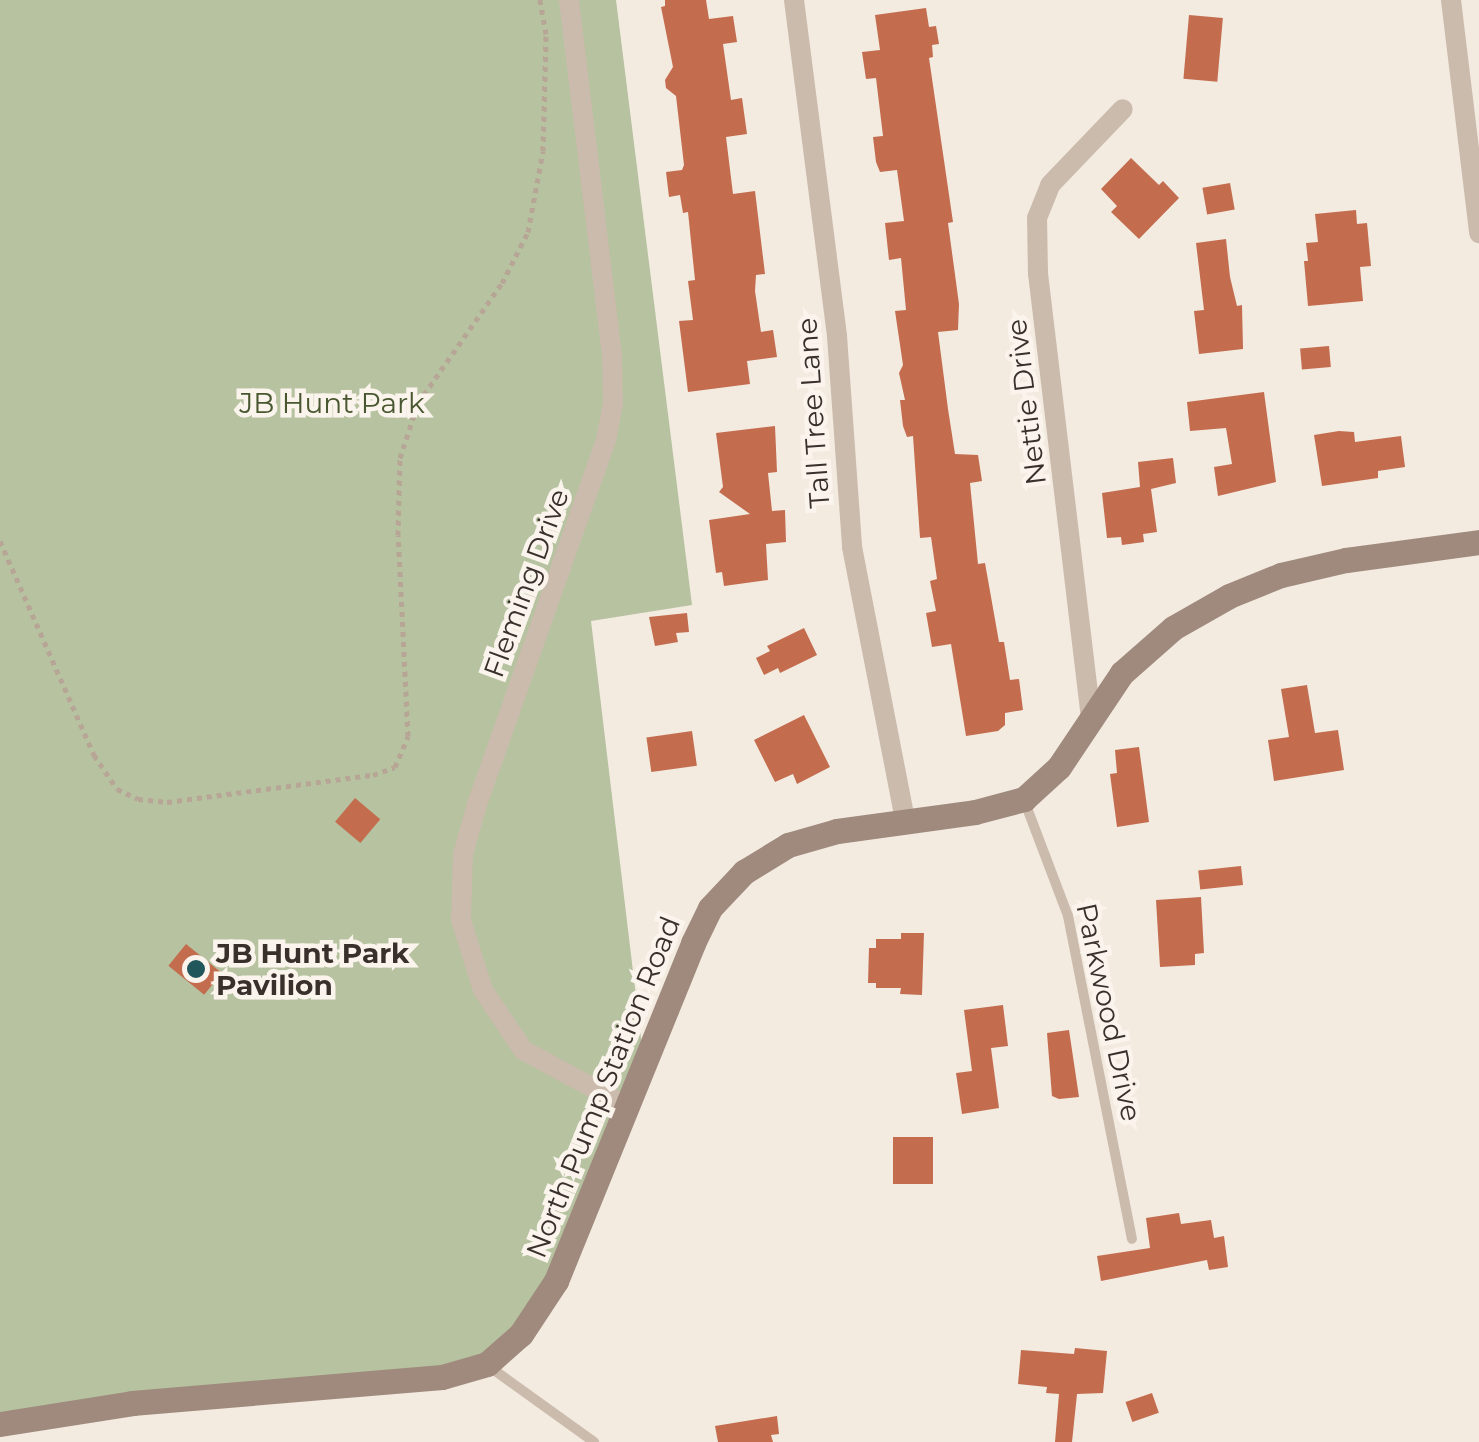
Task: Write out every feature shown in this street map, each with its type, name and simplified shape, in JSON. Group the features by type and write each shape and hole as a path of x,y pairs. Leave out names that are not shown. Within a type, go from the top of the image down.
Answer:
{"street":[{"name":"Fleming Drive","path":"569,0 612,354 613,404 606,440 478,801 464,854 461,920 483,990 522,1050 626,1106"},
{"name":"Tall Tree Lane","path":"794,0 838,336 852,547 905,820"},
{"path":"1451,0 1479,233"},
{"name":"Nettie Drive","path":"1091,718 1038,274 1037,218 1050,186 1123,109"},
{"name":"North Pump Station Road","path":"0,1424 132,1402 442,1377 487,1364 521,1334 556,1281 692,943 710,908 744,872 788,845 837,831 975,812 1024,799 1059,767 1122,673 1173,628 1230,596 1281,575 1346,560 1479,542"}],"lane":[{"name":"Parkwood Drive","path":"1024,799 1068,916 1132,1239"},
{"path":"487,1364 594,1442"}],"path":[{"path":"0,540 94,755 117,789 138,799 167,802 373,775 395,767 408,736 397,508 400,458 418,404 502,283 528,232 543,150 546,34 540,0"}],"green space":[{"name":"JB Hunt Park","path":"0,0 616,0 692,605 591,621 644,1063 556,1281 487,1364 0,1424"}],"building":[{"path":"665,0 706,0 709,19 733,16 737,42 723,44 731,100 742,98 747,134 726,137 733,194 755,191 765,274 756,275 755,291 761,332 773,330 777,357 747,361 750,384 688,392 679,321 693,320 688,281 695,280 688,212 683,213 680,195 669,197 666,172 682,170 684,165 676,96 666,88 665,80 673,67 661,7"},
{"path":"926,8 929,27 936,26 939,44 932,45 933,57 929,58 953,222 948,223 959,304 958,330 938,332 948,409 955,454 978,455 982,481 970,483 978,564 985,563 999,642 1004,642 1010,680 1019,679 1023,710 1005,713 1005,725 998,731 966,736 951,644 932,647 926,613 936,611 930,581 937,579 931,537 920,538 913,436 907,437 903,426 900,400 905,400 899,373 903,365 895,311 906,310 901,258 889,260 885,223 904,221 897,170 880,172 876,162 873,137 883,136 876,78 866,79 862,52 880,50 875,15"},
{"path":"1189,15 1223,18 1217,82 1183,79"},
{"path":"1131,158 1179,198 1139,239 1111,212 1117,206 1101,189"},
{"path":"1230,183 1235,210 1207,214 1202,188"},
{"path":"1356,210 1357,224 1367,223 1371,266 1360,267 1363,301 1308,306 1304,261 1308,261 1306,243 1318,242 1315,214"},
{"path":"1226,239 1237,306 1242,305 1243,349 1199,354 1194,311 1204,310 1196,243"},
{"path":"1329,346 1331,367 1302,369 1300,349"},
{"path":"1264,392 1276,482 1218,496 1214,467 1232,464 1226,428 1190,431 1187,402"},
{"path":"775,426 777,472 768,473 772,511 785,510 786,542 766,544 768,580 724,586 722,572 716,573 709,520 750,514 719,492 723,487 716,433"},
{"path":"1354,432 1355,442 1401,436 1405,467 1378,471 1378,478 1322,486 1314,435"},
{"path":"1173,458 1176,483 1151,489 1157,532 1143,534 1144,542 1122,545 1121,537 1107,538 1102,493 1140,487 1138,462"},
{"path":"687,613 689,632 676,633 678,642 655,646 649,617"},
{"path":"804,628 817,655 780,673 778,668 764,675 756,658 770,651 767,646"},
{"path":"1307,685 1315,733 1338,730 1344,770 1274,781 1268,740 1289,737 1281,689"},
{"path":"804,715 830,767 797,784 793,774 775,782 754,740"},
{"path":"692,731 697,766 651,772 646,737"},
{"path":"1139,747 1149,822 1117,827 1110,774 1117,773 1115,750"},
{"path":"355,798 380,819 360,843 335,822"},
{"path":"1241,866 1243,885 1200,889 1198,870"},
{"path":"1201,897 1204,953 1195,954 1195,965 1160,967 1156,900"},
{"path":"901,933 924,933 922,995 900,994 901,988 876,988 876,983 868,983 869,948 876,948 876,939 901,939"},
{"name":"JB Hunt Park Pavilion","path":"186,944 222,973 204,995 168,966"},
{"path":"1003,1005 1008,1046 991,1048 999,1108 962,1114 956,1073 972,1071 964,1010"},
{"path":"1069,1030 1079,1097 1059,1099 1052,1096 1047,1033"},
{"path":"893,1137 933,1137 933,1184 893,1184"},
{"path":"1179,1213 1181,1224 1211,1220 1214,1238 1224,1236 1228,1267 1209,1270 1207,1260 1101,1281 1097,1256 1150,1248 1146,1218"},
{"path":"1075,1348 1107,1351 1103,1393 1077,1394 1072,1442 1055,1442 1059,1394 1046,1393 1047,1387 1018,1384 1021,1350 1074,1354"},
{"path":"1152,1393 1159,1413 1132,1422 1126,1402"},
{"path":"777,1416 779,1434 771,1435 773,1442 718,1442 715,1426"}],"place":[{"name":"JB Hunt Park Pavilion","path":"196,969"}]}
